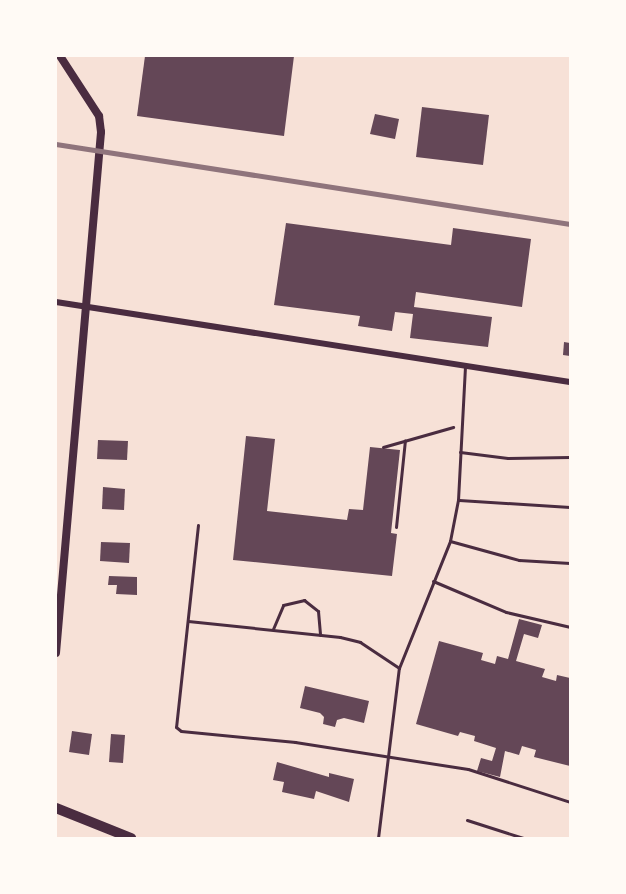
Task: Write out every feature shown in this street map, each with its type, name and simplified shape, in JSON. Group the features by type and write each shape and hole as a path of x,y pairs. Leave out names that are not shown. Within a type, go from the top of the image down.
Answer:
{"main road":[{"path":"56,808 131,838"}],"street":[{"path":"56,653 86,306 99,116 60,56"},
{"path":"56,302 570,382"}],"lane":[{"path":"378,838 399,668 450,541 458,500 465,366"},
{"path":"460,452 508,458 570,457"},
{"path":"458,500 570,507"},
{"path":"198,525 176,727 181,731 389,755 468,769 570,802"},
{"path":"450,541 519,560 570,562"},
{"path":"433,581 506,612 570,627"},
{"path":"273,629 283,605 304,600 318,611 320,635"},
{"path":"188,621 273,629 360,642 399,668"},
{"path":"467,820 523,838"}],"path":[{"path":"383,447 461,425"},
{"path":"396,527 405,440"}],"building":[{"path":"145,56 294,56 284,136 137,116"},
{"path":"422,107 489,115 483,165 416,157"},
{"path":"375,114 399,119 395,139 370,134"},
{"path":"286,223 451,245 453,228 531,239 522,307 416,292 414,307 492,317 488,347 410,338 413,314 395,312 392,331 358,326 360,316 274,305"},
{"path":"564,342 570,343 570,356 563,355"},
{"path":"246,436 275,439 267,511 347,520 349,509 363,510 370,447 400,450 391,533 397,534 392,576 233,560"},
{"path":"98,440 128,441 127,460 97,459"},
{"path":"103,487 125,489 124,510 102,509"},
{"path":"101,542 130,543 129,563 100,561"},
{"path":"109,576 137,577 137,595 116,594 117,585 108,585"},
{"path":"519,619 542,625 538,638 524,634 516,661 545,669 542,677 556,681 557,675 570,678 570,766 534,757 536,750 522,746 519,755 505,751 500,777 477,771 481,758 492,761 496,748 474,741 475,736 460,732 458,736 416,724 439,641 483,653 481,660 495,664 497,656 508,659"},
{"path":"305,686 369,701 364,723 344,718 337,720 335,727 323,724 324,717 320,713 300,708"},
{"path":"72,731 92,734 89,755 69,752"},
{"path":"111,734 125,735 123,763 109,762"},
{"path":"277,762 329,777 329,773 354,779 349,802 316,791 314,799 282,792 284,782 273,780"}],"railway":[{"path":"56,144 570,224"}]}
